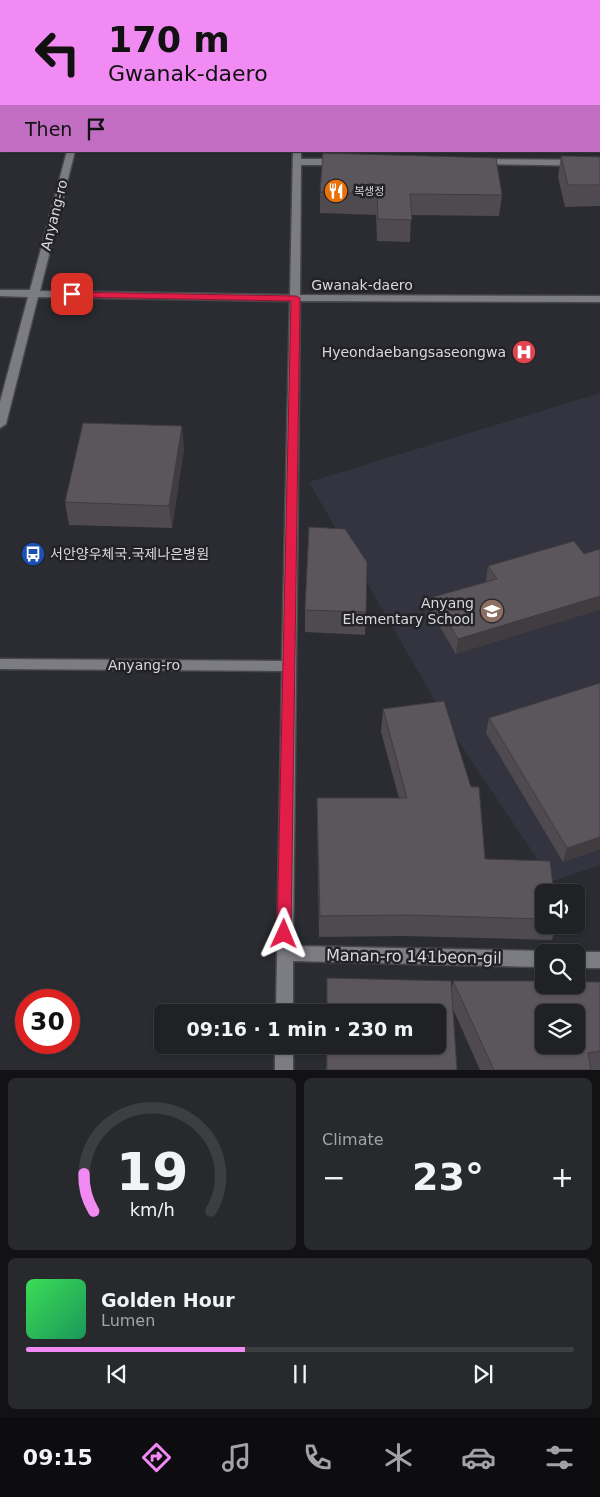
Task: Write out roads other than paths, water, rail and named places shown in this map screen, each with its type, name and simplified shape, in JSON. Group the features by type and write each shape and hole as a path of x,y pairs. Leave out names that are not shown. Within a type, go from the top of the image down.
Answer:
{"street":[{"name":"Anyang-ro","path":"0,424 71,152"},
{"path":"284,1004 297,156 346,162"},
{"path":"473,162 600,163"},
{"name":"Gwanak-daero","path":"0,293 296,298 600,299"},
{"name":"Anyang-ro","path":"0,664 289,666"},
{"name":"Manan-ro 141beon-gil","path":"284,954 535,959"},
{"path":"585,960 600,960"},
{"path":"284,1054 284,1070"}],"place":[{"name":"복생정","path":"336,191"},
{"name":"Hyeondaebangsaseongwa","path":"524,352"},
{"name":"서안양우체국.국제나은병원","path":"33,554"},
{"name":"Anyang Elementary School","path":"492,611"}]}
